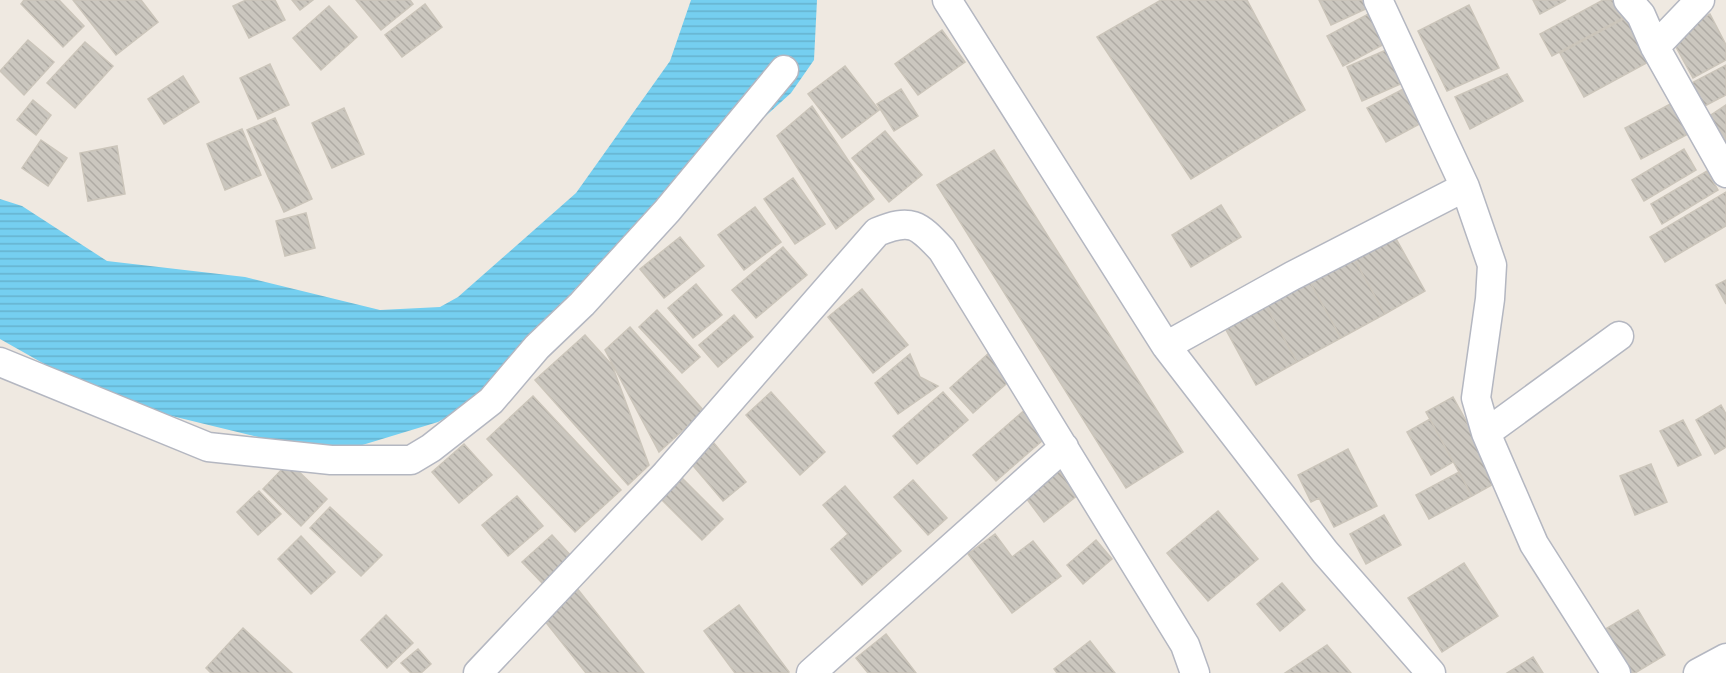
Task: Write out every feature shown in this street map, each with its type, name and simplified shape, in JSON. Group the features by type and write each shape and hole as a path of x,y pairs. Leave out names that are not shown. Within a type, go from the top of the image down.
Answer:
{"street":[{"path":"947,0 1166,346 1325,552 1431,673"},
{"path":"1378,0 1465,187 1492,265 1490,299 1476,398 1486,433 1534,544 1616,673"},
{"path":"1628,0 1641,15 1655,47 1726,173"},
{"path":"1655,47 1700,0"},
{"path":"0,362 208,447 331,460 411,460 431,448 491,401 537,347 582,304 667,211 784,70"},
{"path":"1166,346 1292,276 1465,187"},
{"path":"478,673 666,474 877,232 899,223 921,227 942,250 1185,645 1195,673"},
{"path":"1486,433 1619,336"},
{"path":"811,673 1064,447"},
{"path":"1698,673 1724,661"}],"water":[{"path":"691,0 817,0 814,60 791,93 575,289 476,401 438,422 359,446 295,446 110,401 0,339 0,199 22,206 107,261 245,277 380,310 440,307 458,297 576,193 670,61"}],"building":[{"path":"24,0 59,0 84,26 63,47 21,4"},
{"path":"73,0 141,0 158,22 116,55"},
{"path":"246,0 275,0 285,20 249,38 233,6"},
{"path":"292,0 313,0 300,10"},
{"path":"356,0 410,0 413,4 381,30"},
{"path":"1161,0 1247,0 1305,110 1191,179 1097,37"},
{"path":"1319,0 1372,0 1374,5 1331,25"},
{"path":"1533,0 1566,0 1540,14"},
{"path":"1603,0 1613,0 1623,18 1552,56 1540,34"},
{"path":"425,4 442,27 402,57 385,35"},
{"path":"1469,5 1499,68 1447,91 1418,31"},
{"path":"329,6 357,37 321,70 293,38"},
{"path":"1374,11 1390,41 1343,66 1327,36"},
{"path":"1710,14 1726,45 1726,60 1693,78 1670,36"},
{"path":"1629,16 1652,60 1584,97 1560,53"},
{"path":"942,30 965,62 918,95 895,64"},
{"path":"28,40 54,62 24,95 0,71"},
{"path":"85,42 113,66 75,108 47,83"},
{"path":"1393,47 1407,81 1362,101 1347,67"},
{"path":"270,64 289,105 258,119 240,78"},
{"path":"1726,65 1726,95 1697,110 1684,87"},
{"path":"845,66 879,110 842,138 808,94"},
{"path":"1507,74 1523,101 1470,129 1455,97"},
{"path":"183,76 199,102 164,124 148,99"},
{"path":"1407,87 1427,120 1386,142 1367,108"},
{"path":"901,89 918,116 894,131 877,104"},
{"path":"33,100 51,115 36,135 17,120"},
{"path":"1674,102 1690,133 1641,159 1625,128"},
{"path":"1726,105 1726,150 1705,119"},
{"path":"812,106 874,199 836,229 777,136"},
{"path":"344,108 364,154 332,168 312,123"},
{"path":"275,118 312,199 284,212 247,130"},
{"path":"242,129 261,175 225,190 207,144"},
{"path":"885,131 922,175 889,202 852,158"},
{"path":"41,140 67,158 48,186 22,168"},
{"path":"117,146 125,194 88,201 80,153"},
{"path":"1684,149 1696,170 1644,201 1632,180"},
{"path":"994,150 1183,452 1126,488 937,185"},
{"path":"1707,171 1718,190 1662,224 1651,204"},
{"path":"793,178 825,224 795,244 764,199"},
{"path":"1726,192 1726,226 1665,262 1650,237"},
{"path":"1221,205 1241,237 1191,267 1172,235"},
{"path":"755,207 781,242 744,270 718,235"},
{"path":"306,213 315,248 285,256 276,221"},
{"path":"1394,235 1425,291 1385,314 1353,257"},
{"path":"680,237 704,266 664,298 640,269"},
{"path":"783,247 807,275 756,318 732,290"},
{"path":"1353,257 1385,314 1341,338 1310,282"},
{"path":"1726,280 1726,304 1716,285"},
{"path":"1310,282 1341,338 1297,362 1266,306"},
{"path":"696,284 722,315 693,338 668,308"},
{"path":"862,289 908,345 873,373 828,317"},
{"path":"1266,306 1297,362 1256,385 1225,328"},
{"path":"657,310 700,357 682,373 639,327"},
{"path":"734,315 753,337 718,367 699,345"},
{"path":"630,327 704,411 659,452 605,350"},
{"path":"585,335 612,365 649,465 628,485 535,380"},
{"path":"990,352 1013,378 973,413 950,388"},
{"path":"910,354 920,377 938,386 898,414 875,383"},
{"path":"771,392 825,452 800,475 746,415"},
{"path":"943,392 968,420 917,464 893,436"},
{"path":"533,396 621,490 575,532 487,439"},
{"path":"1453,397 1499,481 1472,496 1426,412"},
{"path":"1721,405 1726,414 1726,447 1715,454 1696,420"},
{"path":"1027,408 1050,434 996,481 973,455"},
{"path":"1430,419 1453,462 1431,475 1407,432"},
{"path":"1683,420 1701,455 1678,466 1660,431"},
{"path":"713,442 746,482 723,501 690,462"},
{"path":"464,444 492,475 459,503 432,472"},
{"path":"1348,449 1377,506 1334,527 1319,498 1311,502 1298,475"},
{"path":"289,462 327,499 301,526 263,489"},
{"path":"1651,464 1667,502 1635,515 1620,476"},
{"path":"1056,467 1078,495 1044,522 1023,494"},
{"path":"1459,472 1472,496 1429,519 1416,495"},
{"path":"679,475 723,519 702,540 658,496"},
{"path":"913,480 947,518 928,535 894,497"},
{"path":"845,486 901,551 862,585 831,549 848,534 823,505"},
{"path":"259,491 281,514 258,535 237,512"},
{"path":"517,496 543,526 508,556 482,525"},
{"path":"330,507 382,555 361,576 310,528"},
{"path":"1218,511 1258,559 1208,601 1167,553"},
{"path":"1384,515 1401,545 1366,564 1350,534"},
{"path":"995,534 1012,557 1033,541 1061,576 1012,613 968,554"},
{"path":"552,535 573,558 544,585 522,562"},
{"path":"301,536 335,572 311,594 278,559"},
{"path":"1096,540 1112,559 1083,584 1067,565"},
{"path":"1464,563 1498,616 1442,652 1408,598"},
{"path":"1282,583 1305,610 1280,631 1257,604"},
{"path":"576,587 644,673 586,673 540,615"},
{"path":"739,605 789,672 735,673 704,631"},
{"path":"1638,610 1665,655 1635,673 1626,673 1602,631"},
{"path":"386,615 413,643 387,668 361,640"},
{"path":"243,628 292,673 211,673 206,668"},
{"path":"886,634 916,673 868,673 856,658"},
{"path":"1090,641 1115,673 1057,673 1054,669"},
{"path":"1327,645 1351,673 1285,673"},
{"path":"418,649 431,664 421,673 411,673 401,663"},
{"path":"1533,657 1543,673 1507,673"}]}
